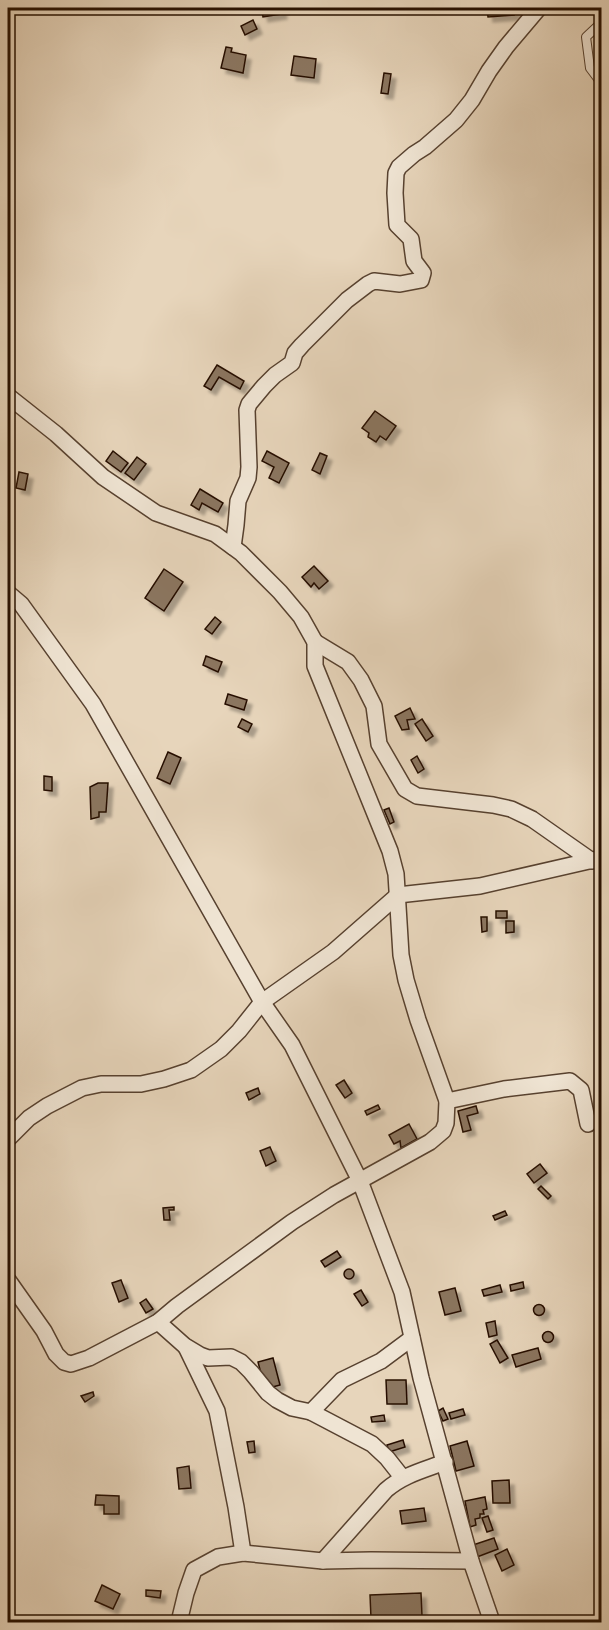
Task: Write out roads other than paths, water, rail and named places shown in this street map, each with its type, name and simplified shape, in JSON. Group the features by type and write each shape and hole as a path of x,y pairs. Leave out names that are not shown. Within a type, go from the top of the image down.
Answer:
{"street":[{"path":"233,547 238,501 248,478 247,411 249,404 275,375 292,363 302,345 347,300 368,284 374,281 400,284 421,280 423,273 414,261 411,238 397,225 395,218 396,172 414,153 425,147 456,120 472,100 506,47 539,8"},
{"path":"8,396 56,434 103,477 156,513 215,534 241,553 301,617 315,642 315,666 390,850 396,874 401,955 406,981 447,1101 447,1122 443,1131 430,1142 334,1195 292,1222 158,1322 89,1358 71,1364 64,1362 49,1344 44,1331 8,1280"},
{"path":"8,593 21,604 93,704 262,1002 292,1045 360,1181 402,1292 421,1378 471,1561 492,1623"},
{"path":"315,642 348,662 361,680 374,706 379,744 405,789 417,796 511,809 532,819 597,860"},
{"path":"8,1139 29,1118 82,1088 101,1083 141,1084 191,1070 221,1049 262,1002 333,952 398,895 480,886 597,860"},
{"path":"447,1101 504,1089 570,1081 581,1090 588,1124"},
{"path":"158,1322 185,1346 208,1358 231,1357 241,1362 268,1393 292,1408 311,1412 372,1444 402,1477"},
{"path":"311,1412 342,1380 381,1361 412,1338"},
{"path":"185,1346 217,1411 243,1553"},
{"path":"322,1562 386,1490 402,1477 445,1462"},
{"path":"179,1623 194,1570 218,1557 243,1553 322,1562 471,1561"}],"lane":[{"path":"602,22 586,37 590,68 602,84"}]}
